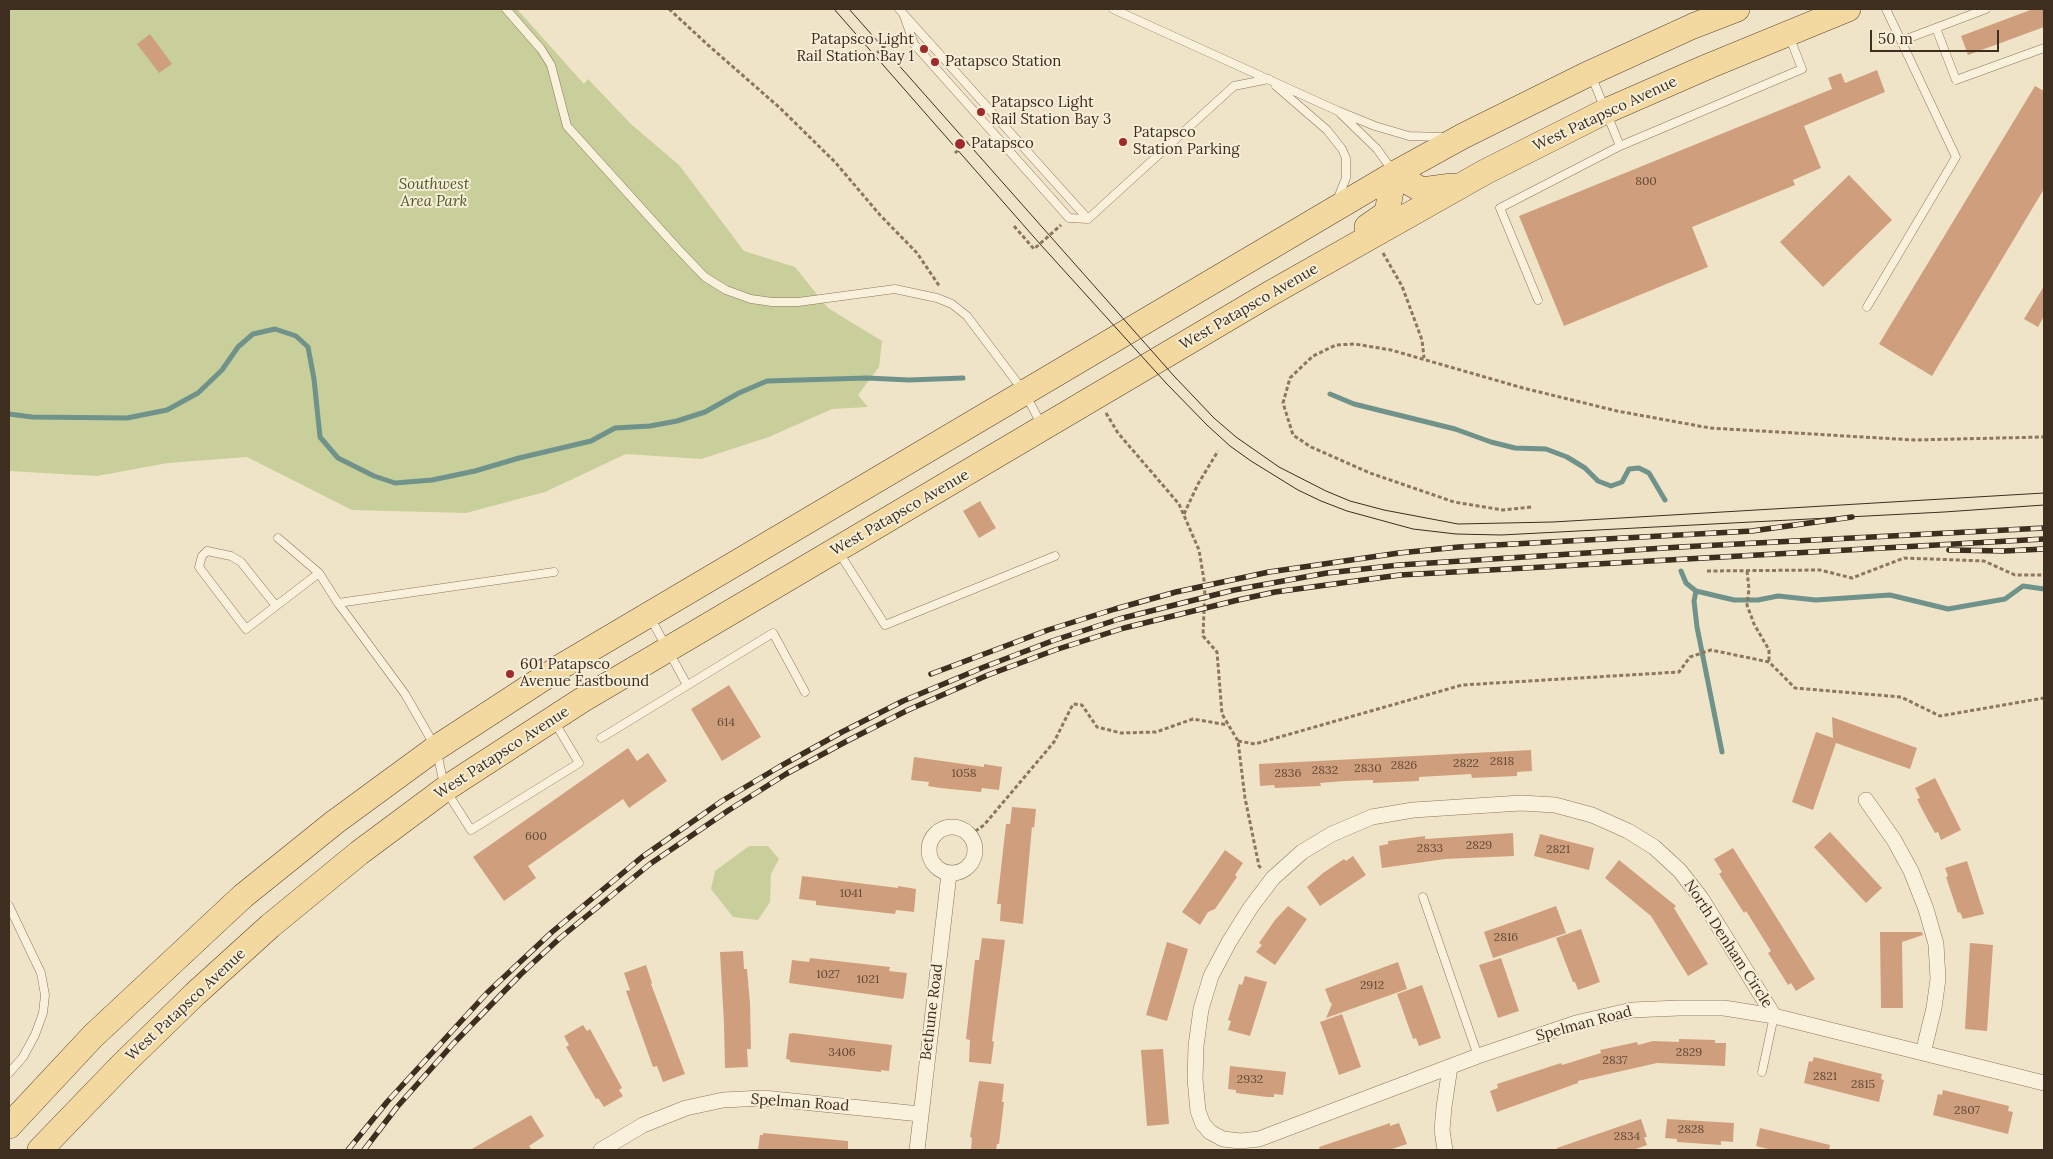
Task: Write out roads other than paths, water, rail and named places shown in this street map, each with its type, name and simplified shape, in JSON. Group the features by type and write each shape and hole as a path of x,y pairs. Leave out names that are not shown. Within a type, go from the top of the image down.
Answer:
{"main road":[{"path":"9,1126 93,1036 243,896 335,822 436,748 562,666 1394,174 1463,136 1590,73 1693,26 1736,9"},
{"name":"West Patapsco Avenue","path":"40,1150 123,1064 263,932 359,853 445,789 552,719 1271,292 1464,184 1606,111 1848,9"},
{"path":"1394,174 1422,190 1464,184"},
{"path":"1271,292 1284,276 1386,215 1394,174"}],"street":[{"path":"1866,800 1894,840 1911,871 1926,909 1936,944 1938,979 1934,1008 1923,1053"},
{"name":"North Denham Circle","path":"1223,1140 1207,1128 1198,1111 1195,1079 1196,1046 1201,1009 1211,976 1251,907 1273,878 1302,852 1332,834 1372,817 1413,810 1520,803 1554,805 1592,815 1628,831 1654,847 1680,870 1701,898 1774,1016"},
{"path":"948,826 961,828 970,835 975,847 974,858 968,868 958,873 949,874 938,870 930,861 928,852 930,840 937,831 948,826"},
{"name":"Bethune Road","path":"917,1150 949,874"},
{"name":"Spelman Road","path":"1223,1140 1259,1139 1478,1056 1576,1023 1632,1010 1724,1008 1774,1016 2044,1083"},
{"path":"1445,1150 1442,1130 1450,1067"},
{"name":"Spelman Road","path":"601,1150 643,1125 686,1108 722,1100 763,1098 920,1114"}],"lane":[{"path":"506,9 541,49 551,65 567,126 705,277 726,290 750,299 772,302 798,302 895,290 952,304 967,316 1025,393 1044,428"},
{"path":"1113,9 1375,126 1409,136 1429,138 1463,136"},
{"path":"1867,307 1956,157 1886,9"},
{"path":"1901,41 1986,9"},
{"path":"901,11 914,44 1069,218 1088,219 1234,86 1269,79"},
{"path":"901,11 1088,219"},
{"path":"1936,28 1956,80 2044,48"},
{"path":"1538,300 1500,208 1620,146 1802,69 1788,33"},
{"path":"1590,73 1620,146"},
{"path":"1269,79 1327,130 1342,149 1346,158 1346,178 1341,192 1329,211"},
{"path":"1338,111 1377,148 1394,174"},
{"path":"278,538 319,573 338,603 404,694 436,748 445,789 470,830 580,763 552,719"},
{"path":"837,550 885,625 1055,556"},
{"path":"276,606 241,562 231,556 207,551 202,556 199,567 246,630 319,573"},
{"path":"338,603 554,572"},
{"path":"648,615 687,685"},
{"path":"601,738 772,633 805,692"},
{"path":"1423,897 1478,1056"},
{"path":"9,906 41,973 46,995 43,1013 35,1035 23,1057 9,1073"},
{"path":"1762,1072 1774,1016"}],"waterway":[{"path":"9,414 32,417 127,418 167,410 198,393 222,370 238,347 253,334 275,329 296,336 308,347 314,379 320,437 338,458 374,476 395,483 432,480 475,471 519,458 591,441 615,428 650,426 677,421 705,412 739,393 767,381 963,378"},
{"path":"1330,394 1354,404 1455,429 1491,442 1515,448 1546,449 1567,457 1585,468 1598,481 1611,486 1622,482 1629,469 1639,468 1649,473 1665,500"},
{"path":"1681,571 1686,583 1696,591 1734,600 1758,600 1778,596 1816,600 1890,595 1948,609 2005,599 2023,586 2044,589"},
{"path":"1696,591 1694,601 1697,627 1722,752"}],"tram line":[{"path":"834,9 1040,244 1166,383 1207,425 1230,446 1251,461 1298,490 1321,501 1347,511 1413,529 1456,534 1501,535 2044,505"},
{"path":"849,9 1174,376 1214,418 1236,437 1279,467 1350,501 1384,510 1458,524 1553,522 2044,493"}],"railway":[{"path":"931,674 1048,630 1115,609 1176,592 1269,572 1399,553 1459,547 1752,531 1852,517"},
{"path":"348,1150 387,1102 487,993 552,932 642,857 722,801 842,732 903,701 1052,641 1119,619 1234,590 1327,573 1399,565 1680,547 2044,528"},
{"path":"364,1150 397,1107 453,1044 521,974 560,938 650,864 786,774 847,741 908,710 988,675 1055,650 1124,628 1238,600 1275,592 1400,575 2044,539"},
{"path":"1949,550 2004,551 2044,549"}],"place":[{"name":"Patapsco Light Rail Station Bay 1","path":"924,49"},
{"name":"Patapsco Station","path":"935,62"},
{"name":"Patapsco Light Rail Station Bay 3","path":"981,112"},
{"name":"Patapsco Station Parking","path":"1123,142"},
{"name":"Patapsco","path":"960,144"},
{"name":"601 Patapsco Avenue Eastbound","path":"510,674"}],"park label":[{"name":"Southwest Area Park","path":"434,194"}]}
